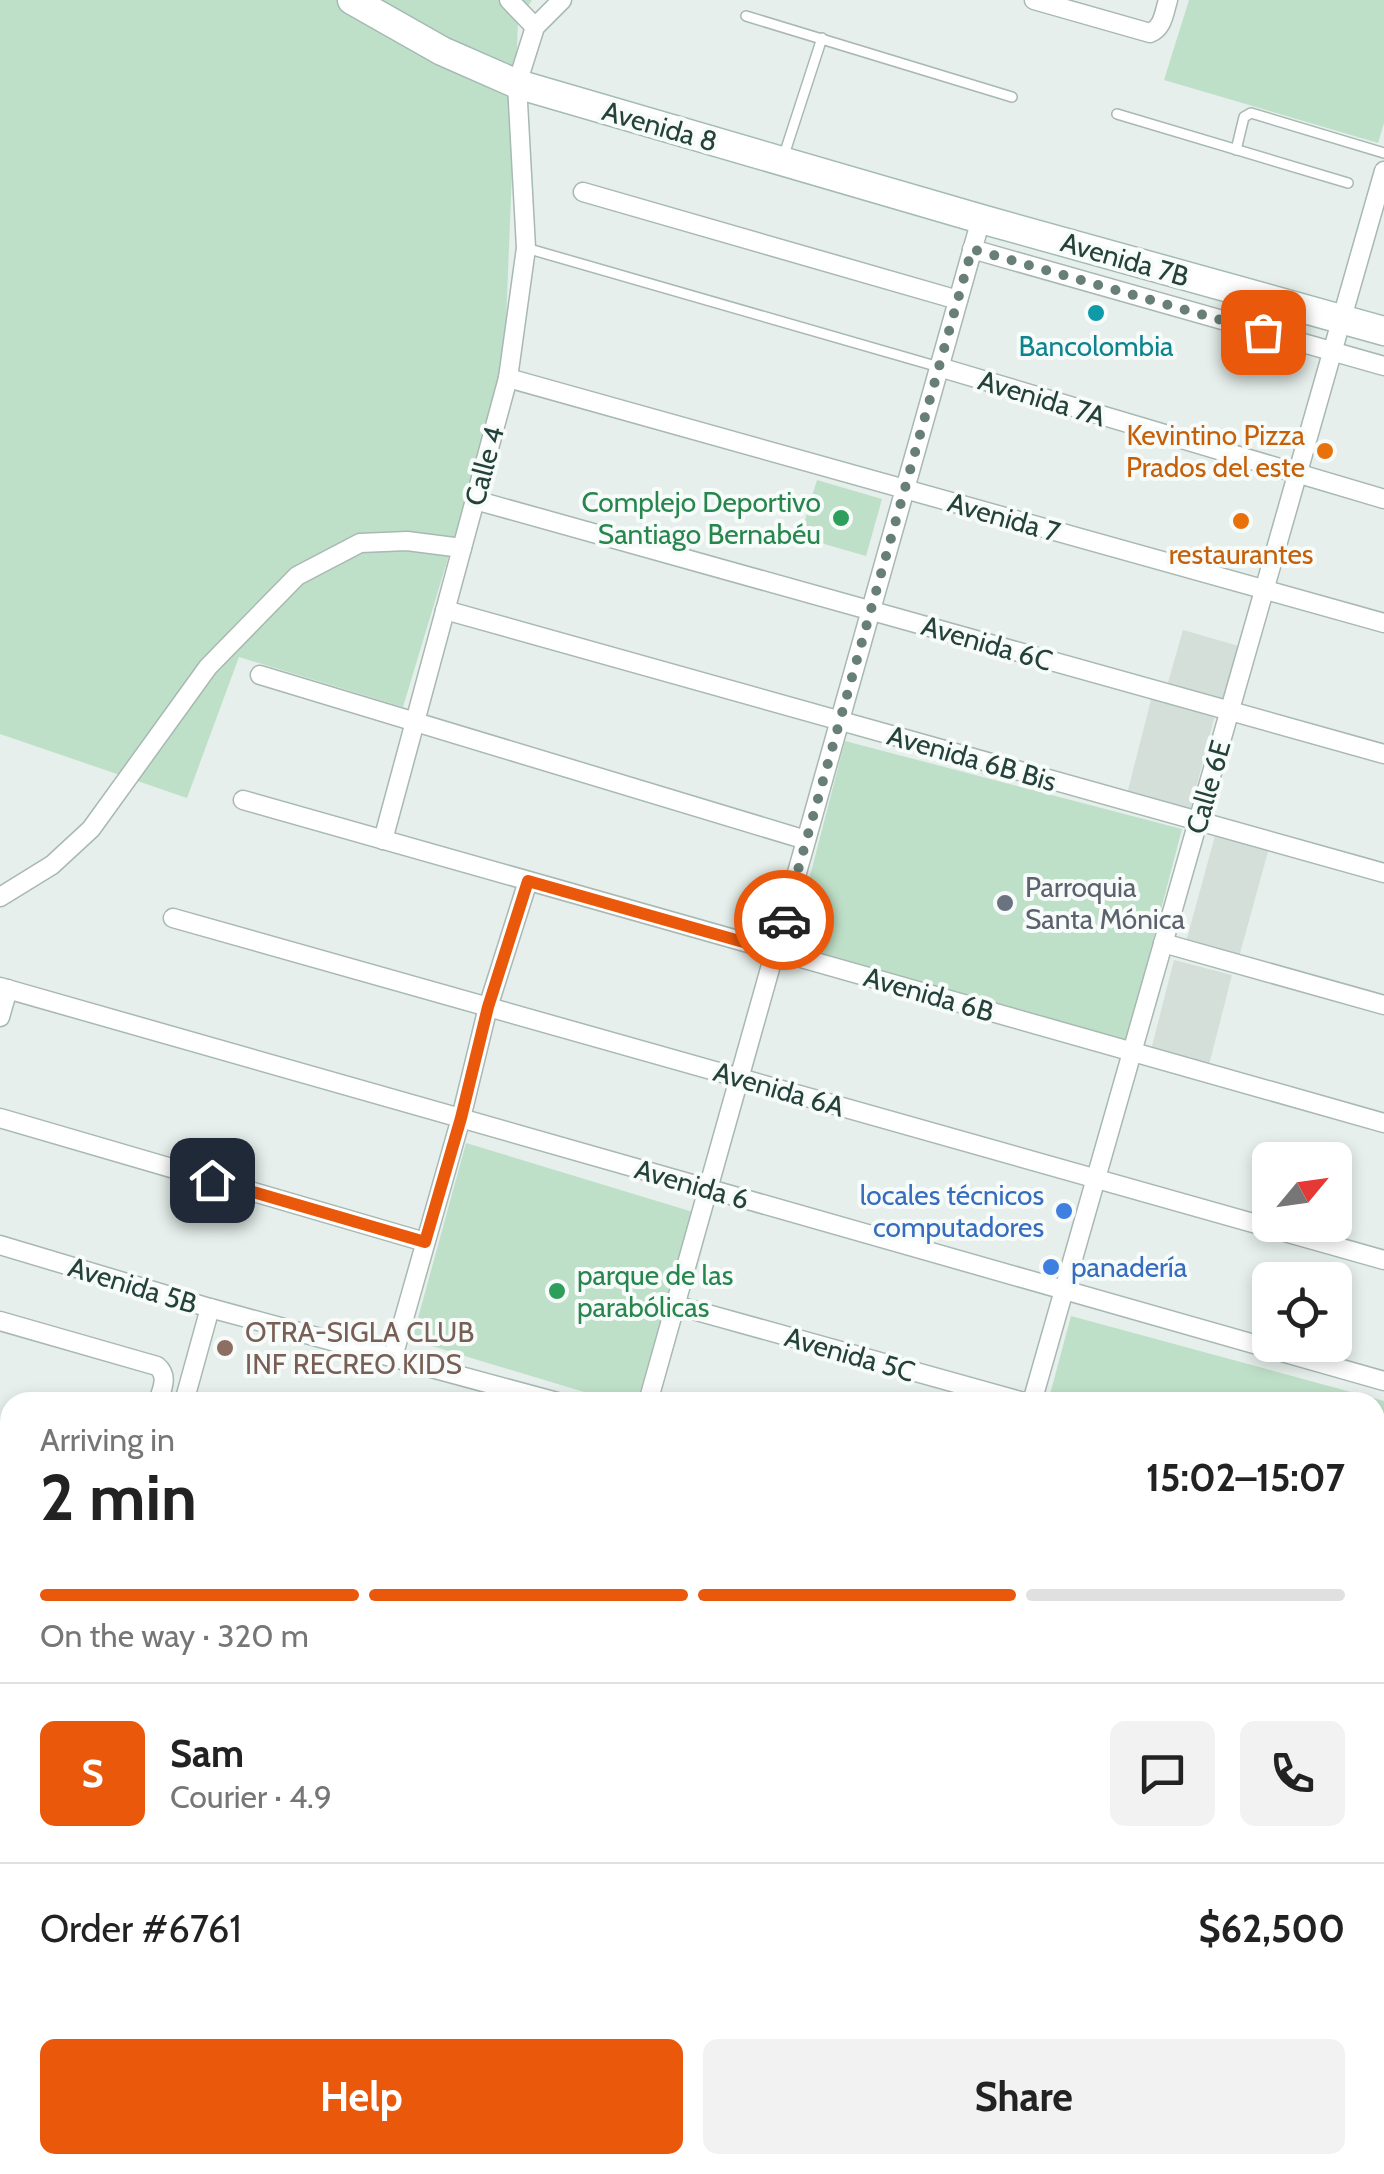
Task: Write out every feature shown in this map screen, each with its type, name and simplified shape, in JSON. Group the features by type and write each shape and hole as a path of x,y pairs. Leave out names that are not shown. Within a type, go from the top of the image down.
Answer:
{"street":[{"name":"Avenida 8","path":"352,0 442,51 517,84 981,219"},
{"path":"508,0 545,10 517,84"},
{"path":"1034,0 1150,34 1161,25 1168,0"},
{"name":"Calle 4","path":"383,840 508,378 526,248 517,84"},
{"name":"Calle 6E","path":"1035,1392 1332,352 1379,206 1384,171"},
{"path":"583,192 958,300"},
{"path":"651,1392 981,219"},
{"name":"Avenida 7B","path":"981,219 1384,332"},
{"name":"Avenida 7B","path":"972,249 1384,366"},
{"path":"1125,292 1132,261"},
{"name":"Avenida 7A","path":"939,367 1384,499"},
{"name":"Avenida 7","path":"508,378 1384,624"},
{"name":"Avenida 6C","path":"475,500 1384,754"},
{"path":"0,897 52,865 91,830 208,666 297,576 360,544 407,541 462,548"},
{"name":"Avenida 6B Bis","path":"445,610 1384,873"},
{"path":"260,675 806,840"},
{"name":"Avenida 6B","path":"243,800 1384,1123"},
{"path":"393,1357 461,1118 488,1007 528,881"},
{"name":"Avenida 6A","path":"173,918 1384,1260"},
{"path":"1163,943 1384,1005"},
{"path":"0,1017 4,988"},
{"name":"Avenida 6","path":"4,988 1384,1381"},
{"path":"0,1118 425,1242"},
{"name":"Avenida 5B","path":"0,1245 210,1308 521,1392"},
{"name":"Avenida 5C","path":"675,1305 988,1392"},
{"path":"187,1392 210,1308"},
{"path":"0,1321 158,1366 165,1378 161,1392"}],"lane":[{"path":"746,16 1012,97"},
{"path":"782,161 822,38"},
{"path":"1236,150 1244,117 1251,112 1384,154"},
{"path":"1117,114 1348,183"},
{"name":"Avenida 7A","path":"526,248 939,367"}],"shaded area":[{"path":"1183,630 1239,646 1223,702 1167,686"},
{"path":"1153,692 1216,711 1189,815 1126,798"},
{"path":"1216,832 1269,848 1239,957 1186,942"},
{"path":"1174,960 1232,975 1209,1065 1151,1050"}],"green space":[{"path":"0,0 532,0 518,22 504,373 403,707 239,657 187,798 0,734"},
{"path":"1189,0 1384,0 1384,123 1378,143 1164,80"},
{"name":"Complejo Deportivo Santiago Bernabéu","path":"817,480 882,499 866,556 800,537"},
{"path":"845,741 1182,829 1125,1048 791,949"},
{"path":"466,1143 693,1212 640,1392 584,1392 412,1340"},
{"path":"1071,1316 1351,1392 1051,1392"}],"way so far":[{"path":"784,920 972,249 1263,332"}],"place":[{"name":"Bancolombia","path":"1096,313"},
{"name":"Kevintino Pizza Prados del este","path":"1325,451"},
{"name":"Complejo Deportivo Santiago Bernabéu","path":"841,518"},
{"name":"restaurantes","path":"1241,521"},
{"name":"Parroquia Santa Mónica","path":"1005,903"},
{"name":"locales técnicos computadores","path":"1064,1211"},
{"name":"panadería","path":"1051,1267"},
{"name":"parque de las parabólicas","path":"557,1291"},
{"name":"OTRA-SIGLA CLUB INF RECREO KIDS","path":"225,1348"}],"route":[{"path":"212,1180 425,1242 488,1007 528,881 775,951 784,920"}]}
